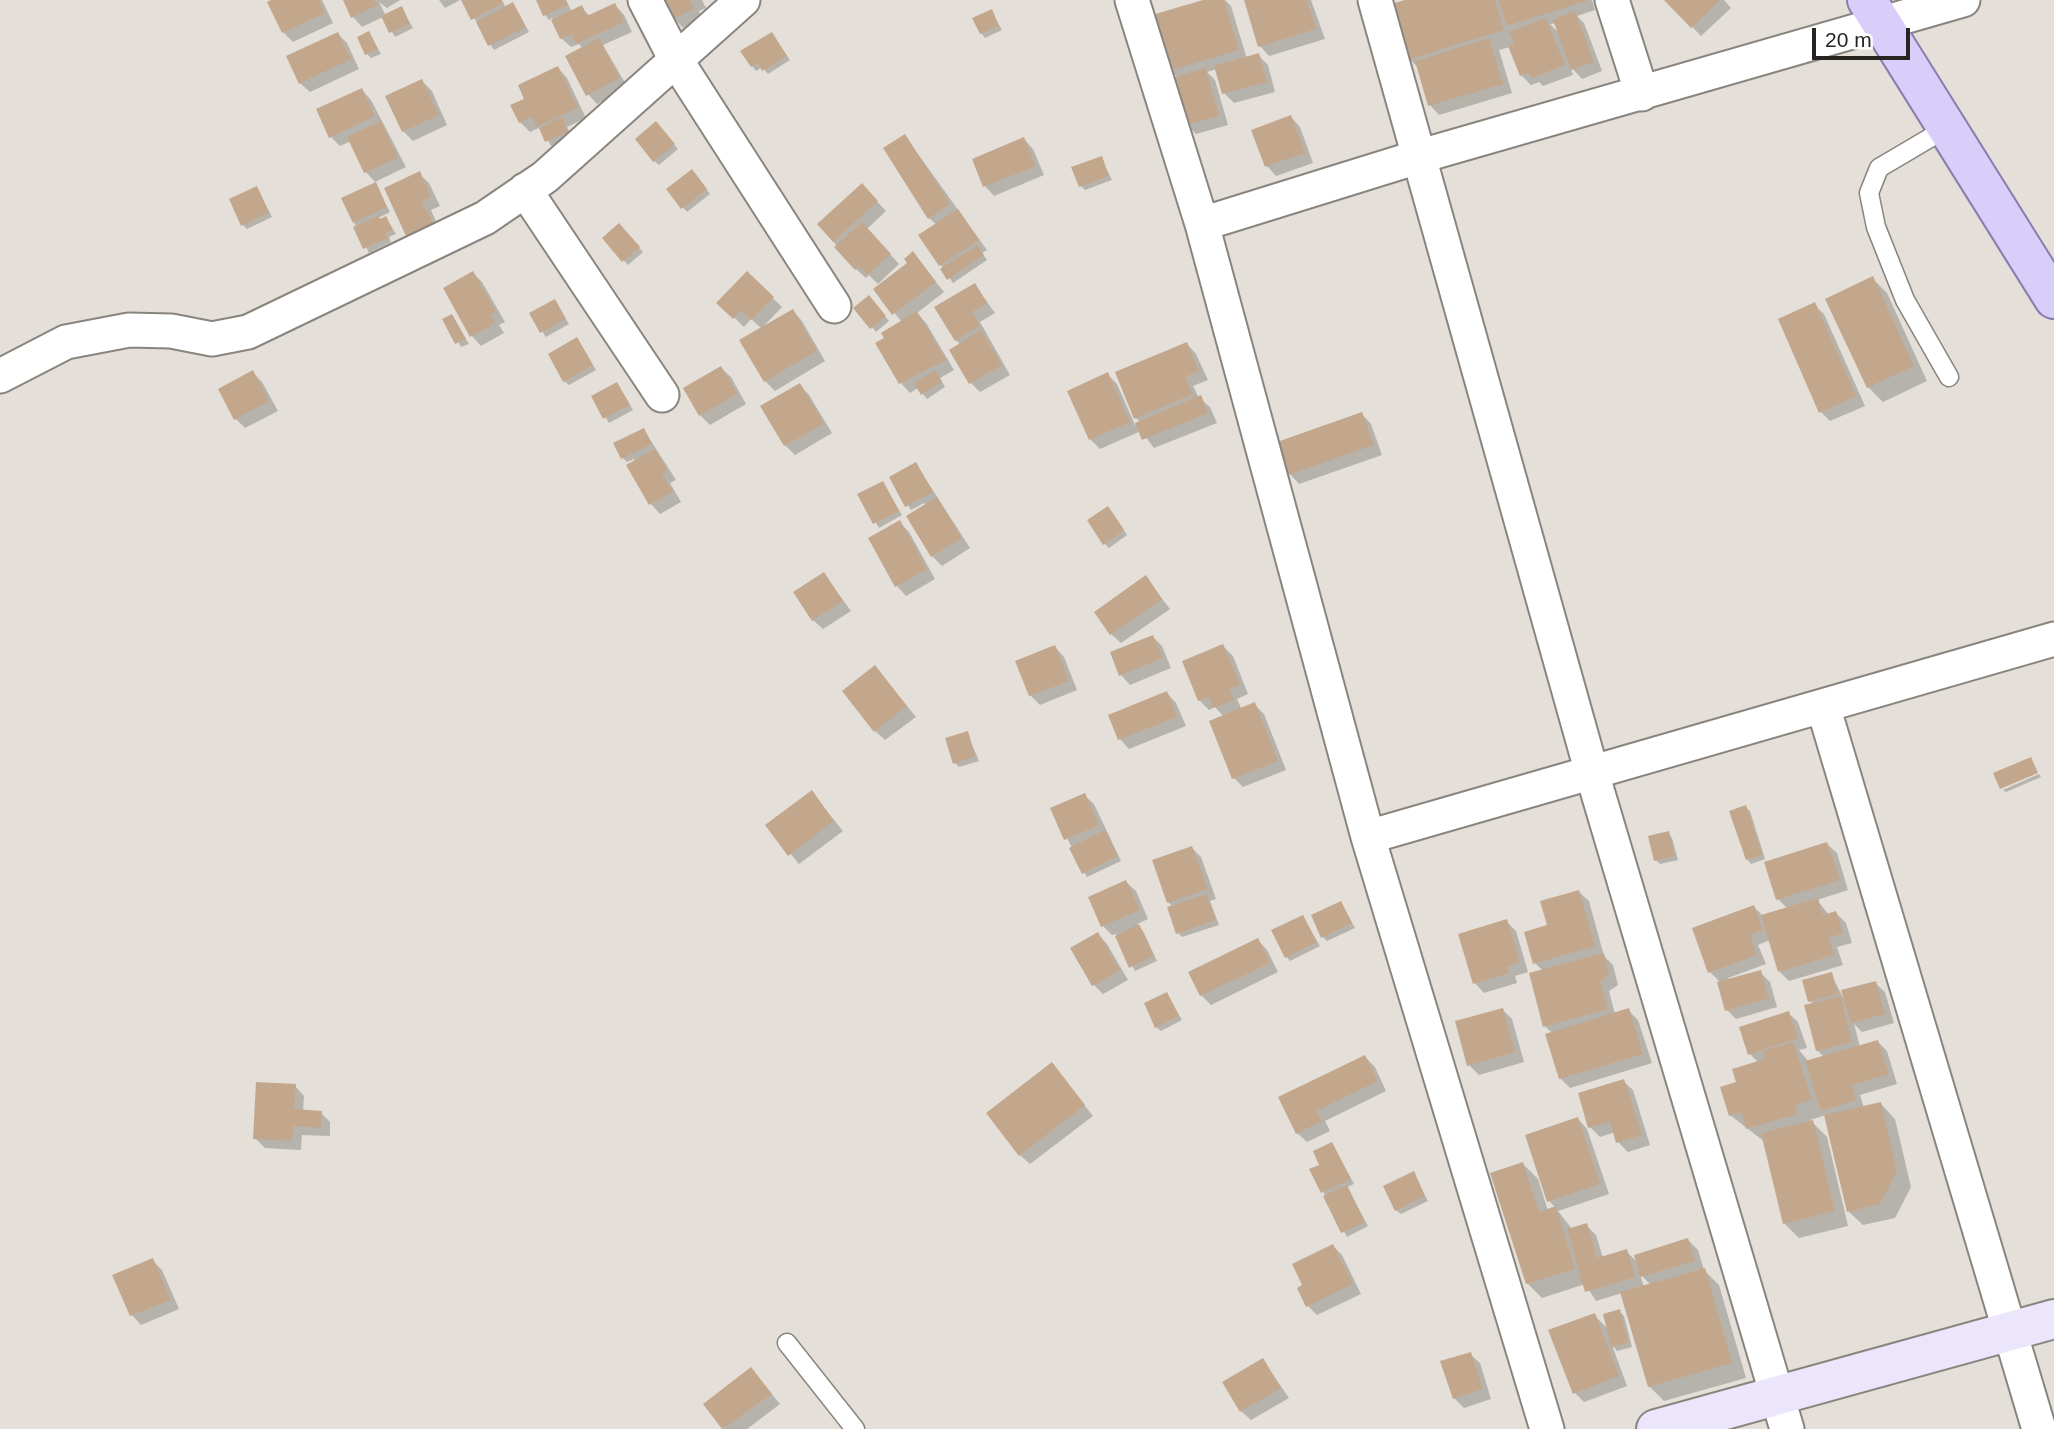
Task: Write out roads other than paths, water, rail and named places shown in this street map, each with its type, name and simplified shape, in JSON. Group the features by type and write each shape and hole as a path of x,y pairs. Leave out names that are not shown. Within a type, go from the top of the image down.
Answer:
{"main road":[{"path":"1874,13 2054,299"}],"street":[{"path":"645,0 676,60 834,306"},
{"path":"0,376 66,342 129,330 171,331 212,339 248,332 485,218 545,177 743,0"},
{"path":"1132,0 1202,223 1367,837 1547,1429"},
{"path":"1375,0 1421,156 1592,773 1782,1413"},
{"path":"1612,0 1642,94"},
{"path":"1202,223 1421,156 1642,94 1874,13 1963,0"},
{"path":"525,190 662,395"},
{"path":"1367,837 2054,639"},
{"path":"1823,706 2039,1429"},
{"path":"1656,1429 1782,1413 2010,1329 2054,1319"}],"lane":[{"path":"1945,128 1879,168 1869,193 1876,227 1905,300 1949,377"},
{"path":"787,1343 855,1429"}]}
